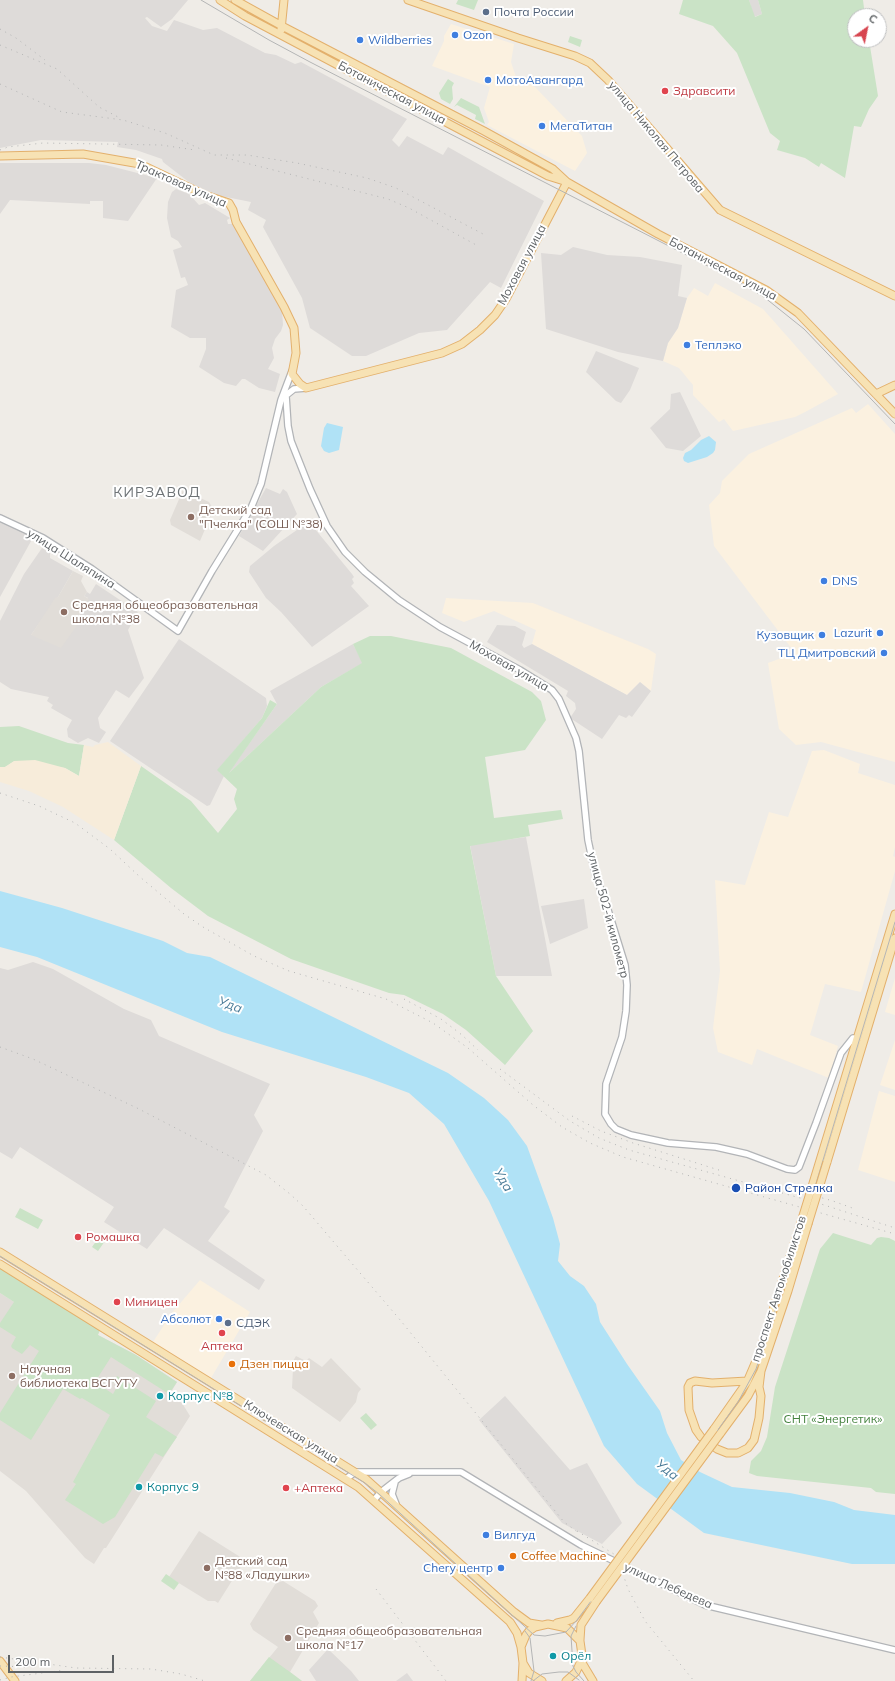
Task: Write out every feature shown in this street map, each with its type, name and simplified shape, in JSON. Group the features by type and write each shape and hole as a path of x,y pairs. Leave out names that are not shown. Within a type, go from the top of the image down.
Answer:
{"main road":[{"name":"Ботаническая улица","path":"220,0 548,176 567,182 658,234 777,297 798,313 895,414"},
{"name":"Ботаническая улица","path":"235,0 553,169 567,182"},
{"path":"281,34 284,0"},
{"name":"улица Николая Петрова","path":"408,0 575,56 590,63 608,80 720,210 895,296"},
{"name":"Трактовая улица","path":"0,156 83,154 140,164 205,195 229,203 234,210 236,222 284,307 294,328 296,353 292,370"},
{"name":"Моховая улица","path":"306,388 442,353 462,344 480,330 495,315 506,300 567,182"},
{"path":"292,370 293,377 306,388"},
{"path":"876,394 895,385"},
{"name":"проспект Автомобилистов","path":"824,1162 857,1039 895,914"},
{"name":"проспект Автомобилистов","path":"717,1432 747,1381 759,1354 824,1162 895,938"},
{"name":"проспект Автомобилистов","path":"545,1624 570,1620 593,1600 717,1432 748,1396 761,1371 804,1223"},
{"name":"Ключевская улица","path":"0,1252 355,1472 397,1506 514,1612 529,1623 567,1628 580,1641"},
{"name":"Ключевская улица","path":"0,1264 346,1479 374,1500 513,1625 520,1638 523,1663 522,1681"},
{"path":"66,1306 72,1296"},
{"path":"747,1381 712,1383 695,1381 690,1383 688,1390 689,1410 694,1425 701,1437 717,1449 727,1453 738,1453 748,1448 754,1440 757,1430 761,1396 759,1388 761,1371"},
{"path":"748,1396 752,1394 761,1396"},
{"path":"246,1417 252,1408"},
{"name":"проспект Автомобилистов","path":"581,1661 581,1625 593,1600"},
{"path":"521,1647 527,1633 535,1627 545,1624"},
{"path":"566,1681 576,1672 581,1661"},
{"path":"581,1661 593,1681"},
{"path":"0,1662 15,1681"},
{"path":"523,1663 529,1673 542,1681"}],"street":[{"path":"281,400 292,370"},
{"path":"281,400 294,389 306,388"},
{"name":"Моховая улица","path":"286,396 288,426 291,440 310,489 330,531 345,552 365,572 399,600 440,626 520,670 552,690 558,699 576,738"},
{"name":"улица Шаляпина","path":"0,518 43,538 80,562 178,632 212,571 251,508 261,484 281,400"},
{"name":"улица 502-й километр","path":"576,738 579,751 588,840 595,873 625,965 627,985 626,1011 622,1037 606,1084 605,1114 611,1124 616,1129 643,1138 668,1144 716,1147 747,1154 787,1169 795,1170 799,1167 841,1053 853,1038 857,1039"},
{"path":"346,1479 355,1472 414,1473"},
{"name":"улица Лебедева","path":"414,1473 461,1472 581,1545 705,1605 895,1650"},
{"path":"374,1500 381,1492 403,1476 414,1473"},
{"path":"396,1481 392,1494 397,1506"}],"shaded area":[{"path":"0,0 188,0 172,19 161,27 147,17 145,18 152,26 167,31 174,20 203,30 217,28 265,53 276,55 295,64 301,62 407,119 392,140 399,147 407,136 443,155 448,147 544,201 501,288 490,282 447,330 419,333 366,356 352,356 310,328 302,298 263,227 266,220 248,210 251,202 206,193 194,186 163,162 162,159 136,150 117,147 118,142 41,140 0,148"},
{"path":"749,0 758,0 762,14 754,17"},
{"path":"451,24 514,44 511,62 516,77 535,87 582,136 587,153 575,171 487,125 489,122 484,108 490,87 432,66 444,41 444,36"},
{"path":"0,163 89,163 106,165 157,178 128,221 103,218 103,201 90,201 90,204 10,200 0,214"},
{"path":"176,189 189,194 199,205 205,203 230,218 227,220 228,224 233,224 282,310 283,325 281,331 275,339 272,348 274,358 268,369 280,374 275,392 259,388 245,379 242,379 236,386 224,383 199,367 206,349 206,338 190,338 171,327 176,290 188,285 185,277 181,278 173,250 182,247 178,241 171,237 167,218 168,202 172,192"},
{"path":"573,247 607,255 640,257 682,265 678,296 687,298 678,328 668,343 663,361 618,352 546,329 541,253 561,255"},
{"path":"715,283 763,309 838,394 795,417 733,431 724,419 719,422 693,395 693,385 679,368 663,361 668,343 678,328 687,298 694,288 708,296"},
{"path":"596,351 639,368 630,390 621,403 616,401 586,372"},
{"path":"680,392 701,436 683,451 666,448 650,428 670,409 671,394"},
{"path":"868,404 895,434 895,762 821,742 796,745 779,729 768,663 795,653 714,546 709,505 720,493 722,481 749,454 852,408 856,413"},
{"path":"266,488 280,494 283,489 287,492 297,514 263,551 239,536"},
{"name":"Детский сад \"Пчелка\" (СОШ №38)","path":"183,490 209,502 212,507 212,513 200,541 171,525 170,520"},
{"path":"0,520 35,534 0,597"},
{"path":"310,523 352,574 354,577 352,579 354,583 351,586 369,606 312,647 281,612 266,598 249,572 250,566 274,546 304,525"},
{"path":"42,548 50,553 50,558 73,571 58,597 31,635 83,617 79,615 88,598 84,596 87,592 90,594 96,584 138,612 128,630 144,678 129,698 116,690 98,718 100,728 106,732 99,743 88,738 78,743 68,737 67,729 72,720 51,708 53,705 47,701 49,697 11,689 0,682 0,621 24,574"},
{"name":"Средняя общеобразовательная школа №38","path":"73,571 83,576 81,581 87,592 84,596 89,599 79,615 83,617 61,648 31,635 55,598 58,597"},
{"path":"446,598 533,603 648,649 656,654 651,691 640,682 627,695 532,644 536,630 494,611 464,622 442,613"},
{"path":"497,625 515,626 526,632 522,645 524,648 532,644 627,695 640,682 651,691 632,717 629,715 626,718 619,715 602,739 570,718 576,709 575,703 566,696 568,691 487,642"},
{"path":"179,639 266,698 267,706 262,718 218,770 224,776 210,805 207,806 110,741"},
{"path":"353,644 363,663 321,687 227,775 277,704 270,691"},
{"path":"824,750 860,764 858,773 895,785 895,847 893,856 895,857 895,871 861,992 825,984 810,1035 838,1046 829,1078 757,1049 752,1065 718,1052 713,1028 720,971 715,880 745,885 769,812 788,817 812,751"},
{"path":"526,837 552,976 496,976 470,845"},
{"path":"584,899 588,928 550,944 541,906"},
{"path":"33,962 53,969 124,1009 151,1020 159,1036 270,1084 254,1115 263,1131 224,1207 230,1211 208,1241 265,1280 259,1290 164,1228 147,1249 104,1222 114,1207 20,1147 12,1159 0,1152 0,968 8,970"},
{"path":"895,978 895,1015 885,1012"},
{"path":"895,1040 895,1090 880,1085"},
{"path":"879,1091 895,1096 895,1182 858,1170"},
{"path":"200,1280 250,1312 211,1378 153,1342 171,1314"},
{"path":"0,1293 38,1317 98,1335 136,1355 177,1382 170,1394 182,1403 190,1416 106,1548 104,1548 94,1564 85,1558 26,1491 0,1471"},
{"path":"296,1356 306,1361 309,1358 322,1367 331,1358 361,1389 358,1393 356,1402 340,1422 292,1388 293,1369 290,1366"},
{"path":"505,1396 570,1470 587,1463 622,1523 602,1544 562,1523 479,1420"},
{"name":"Детский сад №88 «Ладушки»","path":"199,1531 245,1560 218,1603 215,1601 208,1601 169,1577"},
{"name":"Средняя общеобразовательная школа №17","path":"283,1581 315,1601 318,1606 313,1612 319,1623 290,1672 302,1681 250,1681 278,1647 253,1630 250,1624 276,1583"},
{"path":"328,1649 351,1671 359,1681 316,1681 309,1670"},
{"path":"407,1673 413,1681 396,1681"}],"green space":[{"path":"458,0 478,0 474,10 456,4"},
{"path":"683,0 749,0 755,17 762,14 758,0 863,0 864,8 847,8 847,48 870,48 878,96 869,109 861,127 854,126 845,178 821,163 819,167 805,158 777,150 780,141 770,133 737,53 713,26 679,14"},
{"path":"570,36 582,40 580,47 568,42"},
{"path":"448,79 454,83 452,87 453,99 450,104 441,99 439,93"},
{"path":"461,98 479,107 485,124 475,119 476,115 457,105 454,107"},
{"path":"370,636 391,636 451,648 532,692 541,701 546,720 525,750 485,757 494,818 561,810 563,819 528,825 530,836 470,846 496,976 533,1031 505,1065 466,1030 443,1014 404,995 389,993 291,959 208,916 171,888 114,840 141,766 191,801 218,833 237,809 234,799 237,789 217,770 262,718 270,700 277,704 229,773 321,687 362,663 353,644"},
{"path":"19,726 68,743 84,745 79,776 65,768 15,761 5,767 0,767 0,727"},
{"path":"20,1208 43,1220 38,1229 15,1217"},
{"name":"СНТ «Энергетик»","path":"833,1233 871,1245 877,1238 881,1237 889,1238 895,1241 895,1494 876,1492 871,1488 757,1476 749,1473 751,1461 761,1451 767,1437 775,1387 820,1249"},
{"path":"99,1237 105,1241 98,1251 92,1247"},
{"path":"0,1268 100,1330 98,1335 136,1355 177,1382 169,1394 111,1357 95,1382 113,1394 118,1385 113,1382 117,1376 156,1401 146,1417 177,1437 163,1457 155,1453 115,1517 103,1524 65,1500 76,1484 73,1482 110,1415 82,1398 80,1399 63,1389 31,1440 0,1420 0,1413 39,1351 30,1345 22,1354 12,1348 11,1346 16,1337 0,1327 0,1323 14,1302 0,1293"},
{"path":"366,1413 377,1425 371,1430 360,1418"},
{"path":"166,1574 179,1583 174,1590 161,1581"},
{"path":"269,1657 290,1672 302,1681 250,1681"}],"sand":[{"path":"108,742 141,766 114,840 63,807 29,791 0,782 0,767 5,767 14,761 35,760 65,768 79,776 84,745 93,747 95,745"}],"water":[{"path":"327,423 343,427 339,450 329,453 324,451 321,446 324,428"},
{"path":"709,436 716,442 713,453 707,457 688,463 684,461 683,458 685,453 691,450 701,440"},
{"name":"Уда","path":"0,891 62,908 163,941 187,953 210,957 448,1073 484,1098 508,1120 527,1146 553,1218 560,1244 558,1261 570,1276 584,1286 596,1304 600,1322 660,1411 667,1433 681,1460 700,1472 732,1487 790,1493 834,1502 854,1510 895,1515 895,1564 852,1564 704,1533 637,1484 604,1446 489,1201 444,1124 409,1093 366,1077 222,1032 37,957 0,947"}],"tram line":[{"path":"201,0 310,62 739,282 764,297 804,329 895,424"},
{"path":"0,1256 365,1483 534,1635 545,1636 566,1632 577,1620 738,1402 756,1369 804,1223 895,922"},
{"path":"576,1626 571,1636 573,1666 584,1681"},
{"path":"525,1631 530,1638 534,1671 531,1681"},
{"path":"533,1681 542,1674 559,1672 568,1672 579,1680"}],"railway":[{"path":"0,29 16,38 45,60"},
{"path":"0,45 57,69 99,107 118,117"},
{"path":"0,84 62,112 123,120 165,133 214,155 247,155 297,163 367,178 396,188 483,234"},
{"path":"0,150 8,147 43,143 161,145 195,150"},
{"path":"226,158 388,199 409,208 478,246"},
{"path":"0,793 39,806 75,823 110,849 140,877 184,914 203,927 254,956 289,971 386,999 433,1023 468,1048 533,1105 562,1127 590,1143 623,1157 895,1234"},
{"path":"404,999 441,1019 462,1035 478,1050"},
{"path":"0,1047 33,1059 137,1108 266,1175 290,1194 303,1206 401,1321 564,1522 580,1534"},
{"path":"500,1069 570,1121 599,1138 629,1150 818,1203 895,1228"},
{"path":"572,1116 601,1131 633,1143 722,1171"},
{"path":"805,1193 855,1209"},
{"path":"577,1531 617,1556 628,1589 645,1621 694,1681"},
{"path":"376,1589 446,1681"},
{"path":"0,1657 76,1668 151,1669 181,1674 205,1681"},
{"path":"0,1666 30,1667"},
{"path":"0,1680 11,1677 65,1670"}],"place":[{"name":"Почта России","path":"486,12"},
{"name":"Ozon","path":"455,35"},
{"name":"Wildberries","path":"360,40"},
{"name":"МотоАвангард","path":"488,80"},
{"name":"Здравсити","path":"665,91"},
{"name":"МегаТитан","path":"542,126"},
{"name":"Теплэко","path":"687,345"},
{"name":"Детский сад \"Пчелка\" (СОШ №38)","path":"191,517"},
{"name":"DNS","path":"824,581"},
{"name":"Средняя общеобразовательная школа №38","path":"64,612"},
{"name":"Lazurit","path":"880,633"},
{"name":"Кузовщик","path":"822,635"},
{"name":"ТЦ Дмитровский","path":"884,653"},
{"name":"Район Стрелка","path":"736,1188"},
{"name":"Ромашка","path":"78,1237"},
{"name":"Миницен","path":"117,1302"},
{"name":"Абсолют","path":"219,1319"},
{"name":"СДЭК","path":"228,1323"},
{"name":"Аптека","path":"222,1333"},
{"name":"Дзен пицца","path":"232,1364"},
{"name":"Научная библиотека ВСГУТУ","path":"12,1376"},
{"name":"Корпус №8","path":"160,1396"},
{"name":"Корпус 9","path":"139,1487"},
{"name":"+Аптека","path":"286,1488"},
{"name":"Вилгуд","path":"486,1535"},
{"name":"Coffee Machine","path":"513,1556"},
{"name":"Детский сад №88 «Ладушки»","path":"207,1568"},
{"name":"Chery центр","path":"501,1568"},
{"name":"Средняя общеобразовательная школа №17","path":"288,1638"},
{"name":"Орёл","path":"553,1656"}],"district":[{"name":"КИРЗАВОД","path":"157,493"}]}
